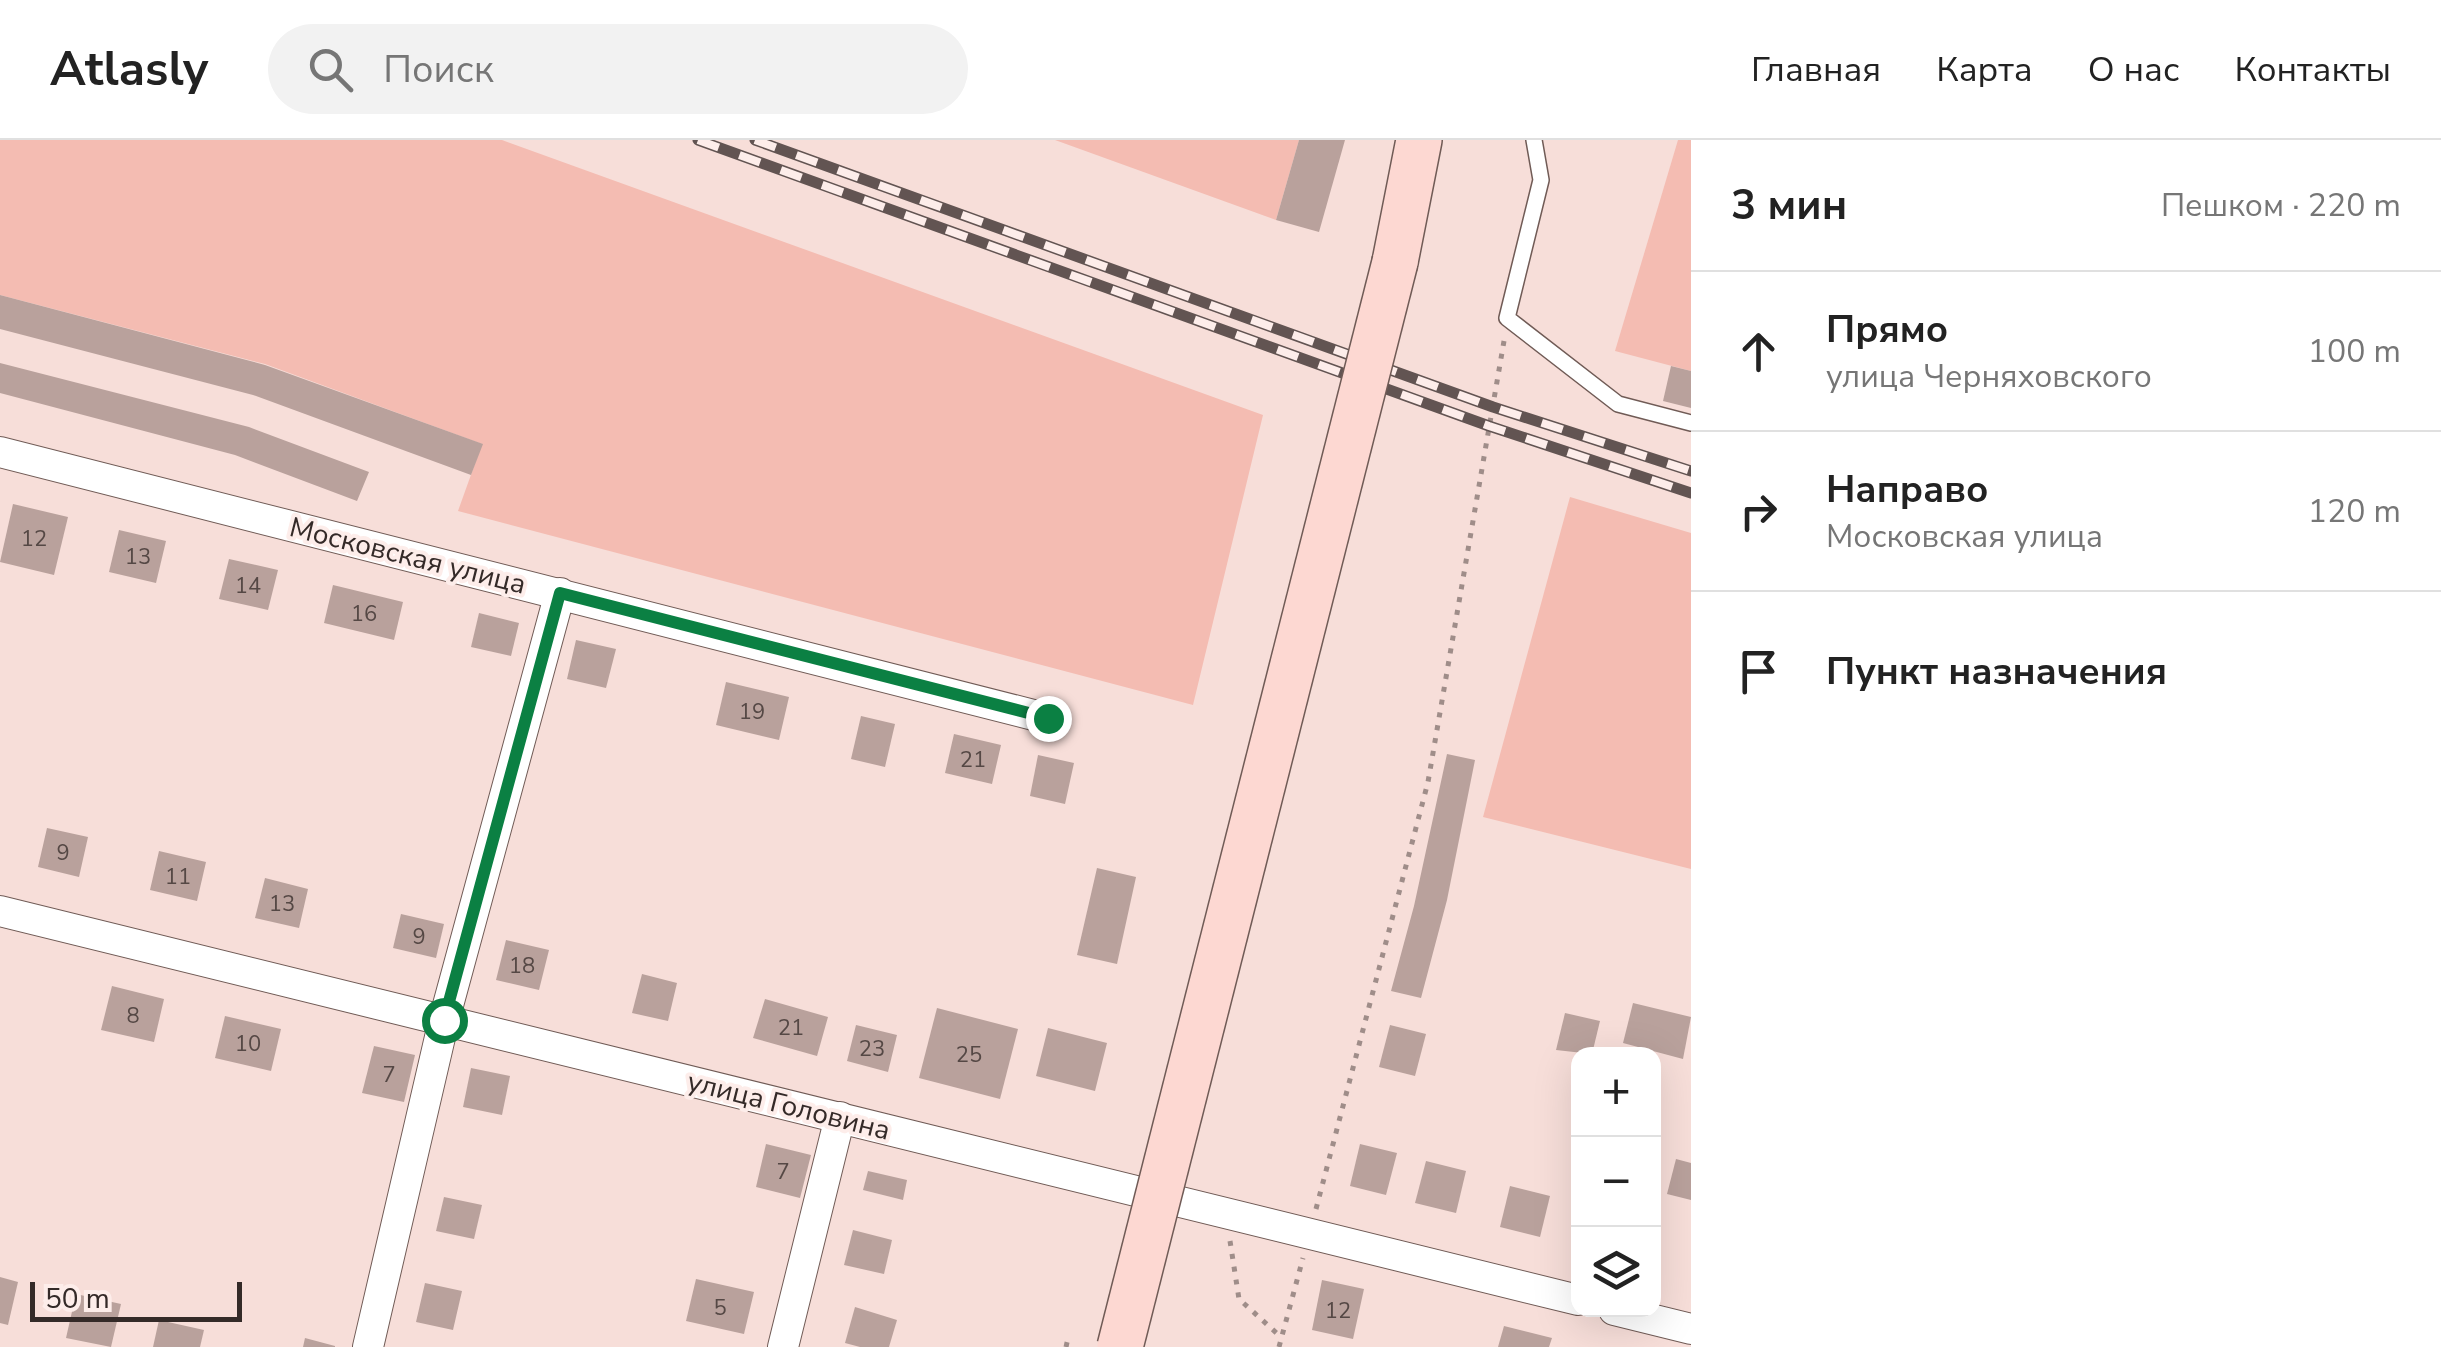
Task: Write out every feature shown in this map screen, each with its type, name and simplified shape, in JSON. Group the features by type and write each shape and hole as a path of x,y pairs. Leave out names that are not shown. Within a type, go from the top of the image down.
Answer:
{"street":[{"path":"1120,1347 1396,262 1419,140"},
{"path":"1396,262 1436,140"},
{"name":"Московская улица","path":"0,452 1048,718"},
{"path":"368,1347 444,1020 560,593"},
{"name":"улица Головина","path":"0,911 1571,1298"},
{"path":"783,1347 840,1117"},
{"path":"1642,1317 1691,1329"}],"lane":[{"path":"1534,140 1541,180 1508,318 1618,404 1691,423"}],"path":[{"path":"1280,1347 1428,782 1508,318"},
{"path":"1227,1214 1238,1299 1282,1338"},
{"path":"1066,1347 1068,1338"}],"shaded area":[{"path":"0,140 502,140 1263,415 1193,705 458,511 482,444 265,364 0,295"},
{"path":"1055,140 1299,140 1276,220"},
{"path":"1678,140 1691,140 1691,371 1615,351"},
{"path":"1570,497 1691,533 1691,869 1483,817"}],"building":[{"path":"1299,140 1345,140 1319,232 1276,220"},
{"path":"0,295 265,365 483,444 471,475 253,395 0,329"},
{"path":"0,363 249,427 369,472 357,501 235,455 0,393"},
{"path":"1671,366 1691,371 1691,408 1663,401"},
{"path":"13,504 68,517 54,575 0,562"},
{"path":"119,530 166,541 156,583 109,572"},
{"path":"229,559 278,570 268,610 219,599"},
{"path":"333,585 403,602 394,640 324,623"},
{"path":"479,613 519,623 511,656 471,647"},
{"path":"576,640 616,649 606,688 567,679"},
{"path":"726,682 789,697 779,740 716,725"},
{"path":"861,716 895,724 885,767 851,759"},
{"path":"954,734 1001,745 992,784 945,773"},
{"path":"1447,754 1475,760 1447,900 1421,998 1391,991"},
{"path":"1038,755 1074,763 1065,804 1030,796"},
{"path":"47,828 88,837 79,877 38,867"},
{"path":"159,851 206,862 197,901 150,890"},
{"path":"1097,868 1136,877 1117,964 1077,955"},
{"path":"265,878 308,889 299,928 255,918"},
{"path":"401,914 444,924 436,958 393,948"},
{"path":"506,940 549,950 539,990 496,980"},
{"path":"642,974 677,983 668,1021 632,1013"},
{"path":"112,986 164,999 154,1042 101,1030"},
{"path":"765,999 828,1017 817,1056 753,1038"},
{"path":"1633,1003 1691,1017 1683,1059 1661,1053 1661,1047 1623,1043"},
{"path":"937,1008 1018,1029 1000,1099 919,1078"},
{"path":"1565,1013 1600,1021 1594,1047 1556,1050"},
{"path":"225,1016 281,1029 271,1071 215,1058"},
{"path":"856,1025 897,1035 888,1072 847,1061"},
{"path":"1390,1025 1426,1034 1415,1076 1379,1067"},
{"path":"1048,1028 1107,1043 1095,1091 1036,1076"},
{"path":"374,1046 415,1055 404,1102 362,1093"},
{"path":"471,1068 510,1076 502,1115 463,1107"},
{"path":"766,1144 811,1155 800,1198 756,1187"},
{"path":"1360,1144 1397,1153 1386,1195 1350,1186"},
{"path":"1676,1159 1691,1163 1691,1200 1667,1194"},
{"path":"1426,1161 1466,1171 1456,1213 1415,1203"},
{"path":"868,1171 907,1180 903,1200 863,1190"},
{"path":"1510,1186 1550,1196 1540,1237 1500,1227"},
{"path":"444,1197 482,1205 474,1239 436,1231"},
{"path":"853,1230 892,1240 884,1274 844,1265"},
{"path":"0,1277 18,1282 8,1325 0,1323"},
{"path":"696,1279 754,1292 744,1334 686,1321"},
{"path":"1322,1280 1364,1289 1353,1339 1312,1330"},
{"path":"425,1283 462,1291 453,1330 416,1322"},
{"path":"76,1294 121,1304 111,1347 66,1338"},
{"path":"855,1307 897,1320 889,1347 845,1343"},
{"path":"159,1320 204,1330 200,1347 153,1347"},
{"path":"1504,1326 1552,1338 1549,1347 1498,1347"},
{"path":"305,1338 335,1346 335,1347 303,1347"}],"railway":[{"path":"698,140 1489,426 1691,493"},
{"path":"755,140 1493,407 1691,471"}],"route":[{"path":"444,1020 560,593 1048,718"}]}
